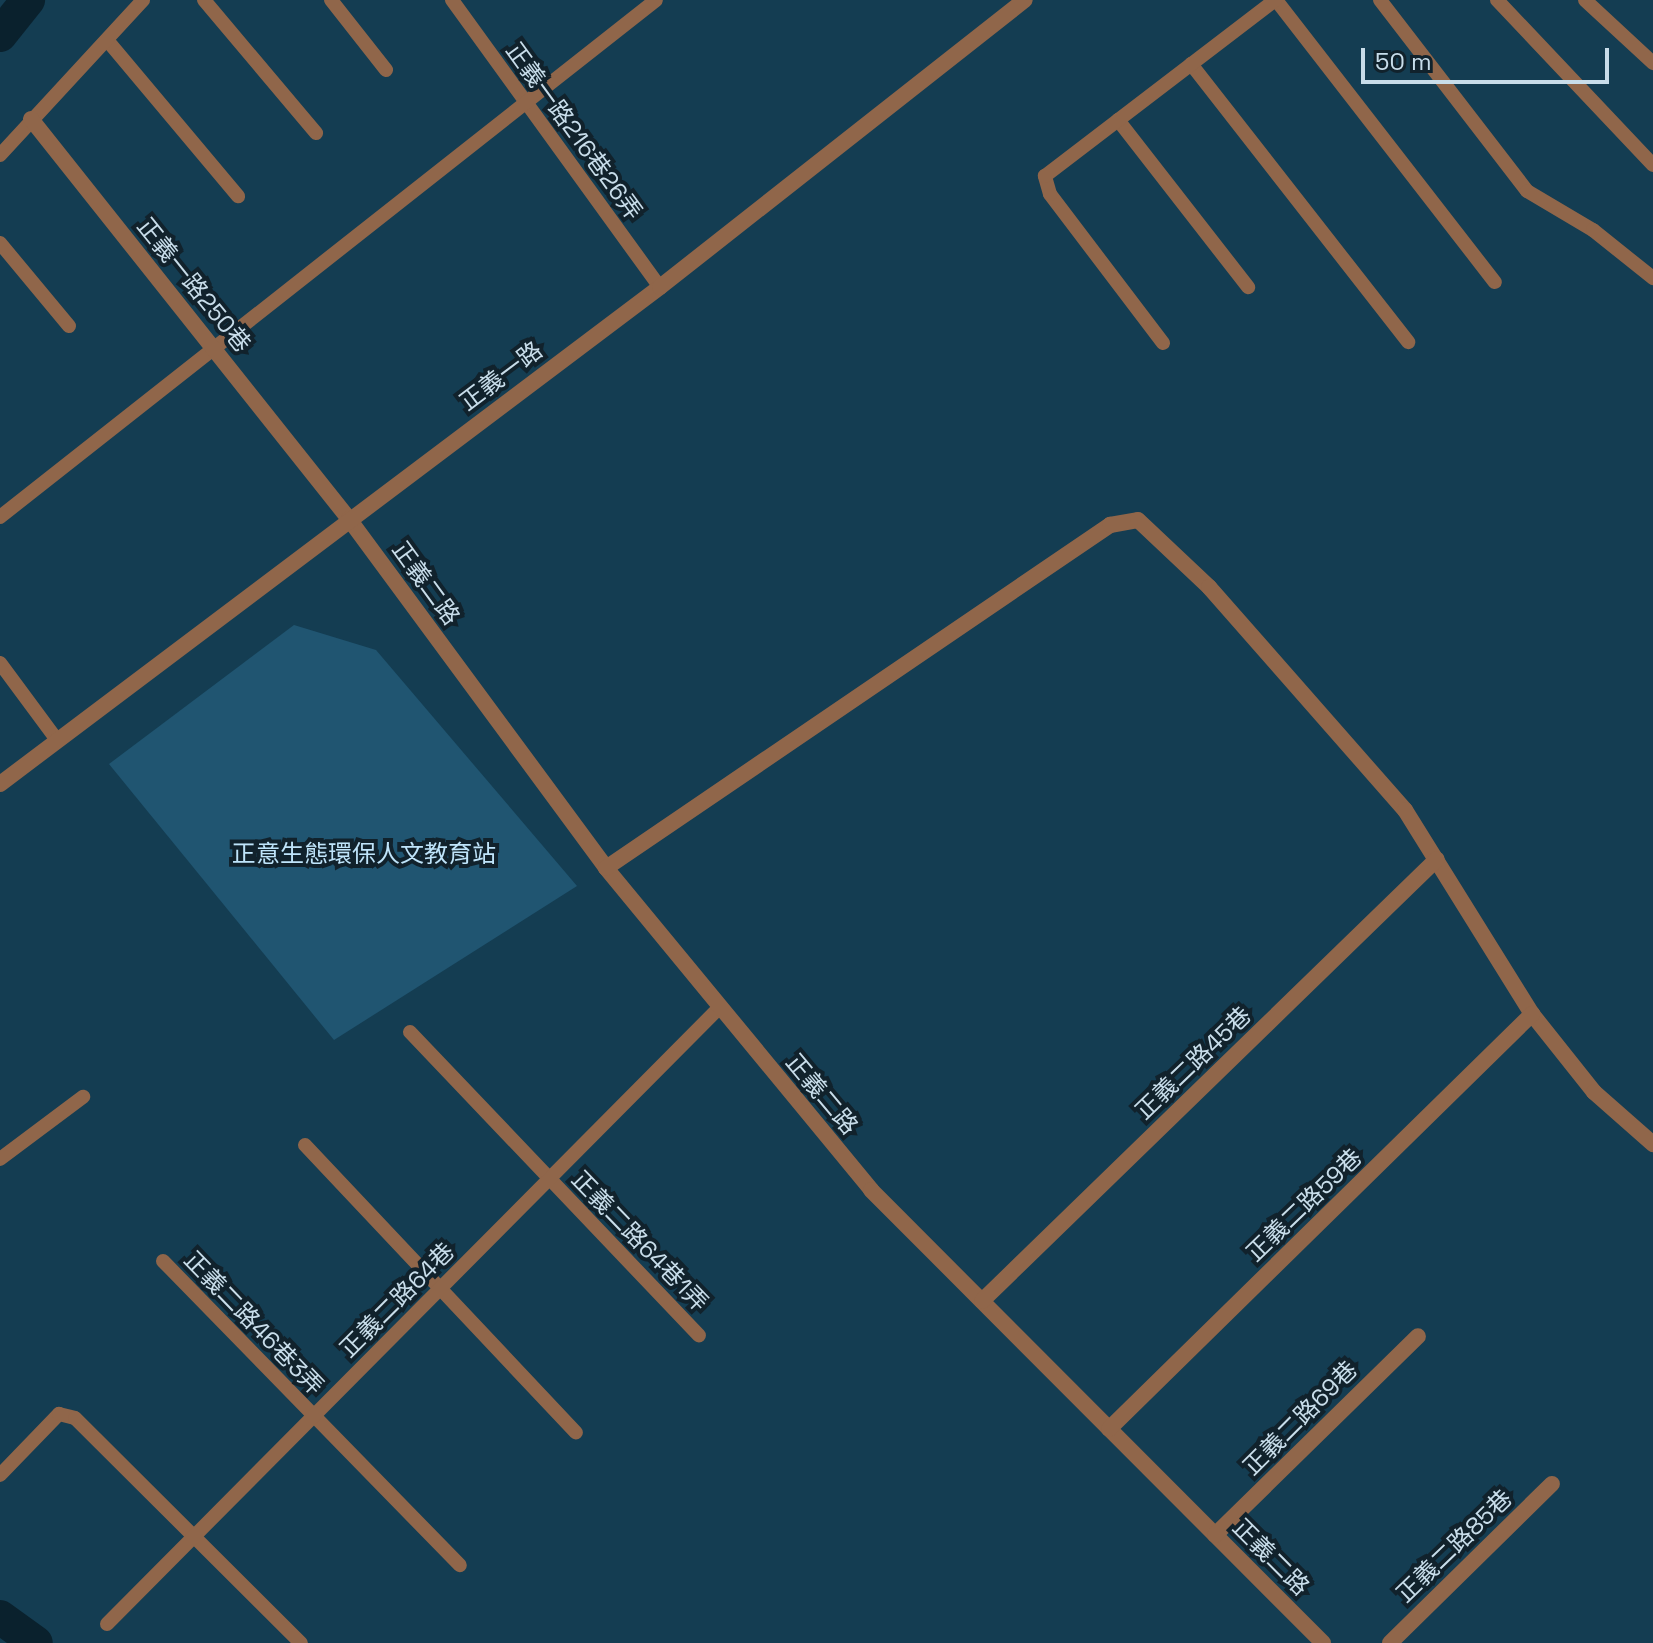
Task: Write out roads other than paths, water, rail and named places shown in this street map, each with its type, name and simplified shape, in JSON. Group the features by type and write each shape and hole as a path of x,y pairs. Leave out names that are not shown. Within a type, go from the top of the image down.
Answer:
{"street":[{"name":"正義一路","path":"0,784 660,287 1025,0"},
{"name":"正義一路250巷","path":"31,119 349,519"},
{"name":"正義二路","path":"349,519 606,868 871,1190 1323,1643"},
{"path":"606,868 1097,534 1138,520 1209,587 1318,707 1405,810 1532,1014 1594,1092 1653,1144"},
{"name":"正義二路45巷","path":"982,1301 1437,859"},
{"name":"正義二路59巷","path":"1109,1429 1532,1014"},
{"name":"正義二路69巷","path":"1215,1535 1418,1336"},
{"name":"正義二路85巷","path":"1390,1643 1552,1484"}],"lane":[{"path":"0,155 143,0"},
{"path":"204,0 316,133"},
{"path":"331,0 386,70"},
{"name":"正義一路216巷26弄","path":"452,0 660,287"},
{"path":"0,517 213,345 656,0"},
{"path":"1163,343 1044,185 1045,176 1275,0 1495,282"},
{"path":"1380,0 1527,191 1593,230 1653,278"},
{"path":"1497,0 1653,165"},
{"path":"1585,0 1653,63"},
{"path":"107,40 238,196"},
{"path":"1191,64 1408,342"},
{"path":"1118,120 1248,287"},
{"path":"0,243 69,326"},
{"path":"0,663 57,740"},
{"name":"正義二路64巷","path":"107,1624 719,1008"},
{"name":"正義二路64巷1弄","path":"410,1032 699,1335"},
{"path":"0,1159 83,1097"},
{"path":"305,1145 576,1433"},
{"name":"正義二路46巷3弄","path":"163,1261 460,1565"},
{"path":"0,1475 59,1414 75,1418 196,1534 301,1643"}],"waterway":[{"path":"0,35 28,0"},
{"path":"0,1617 36,1643"}],"park label":[{"name":"正意生態環保人文教育站","path":"364,854"}]}
